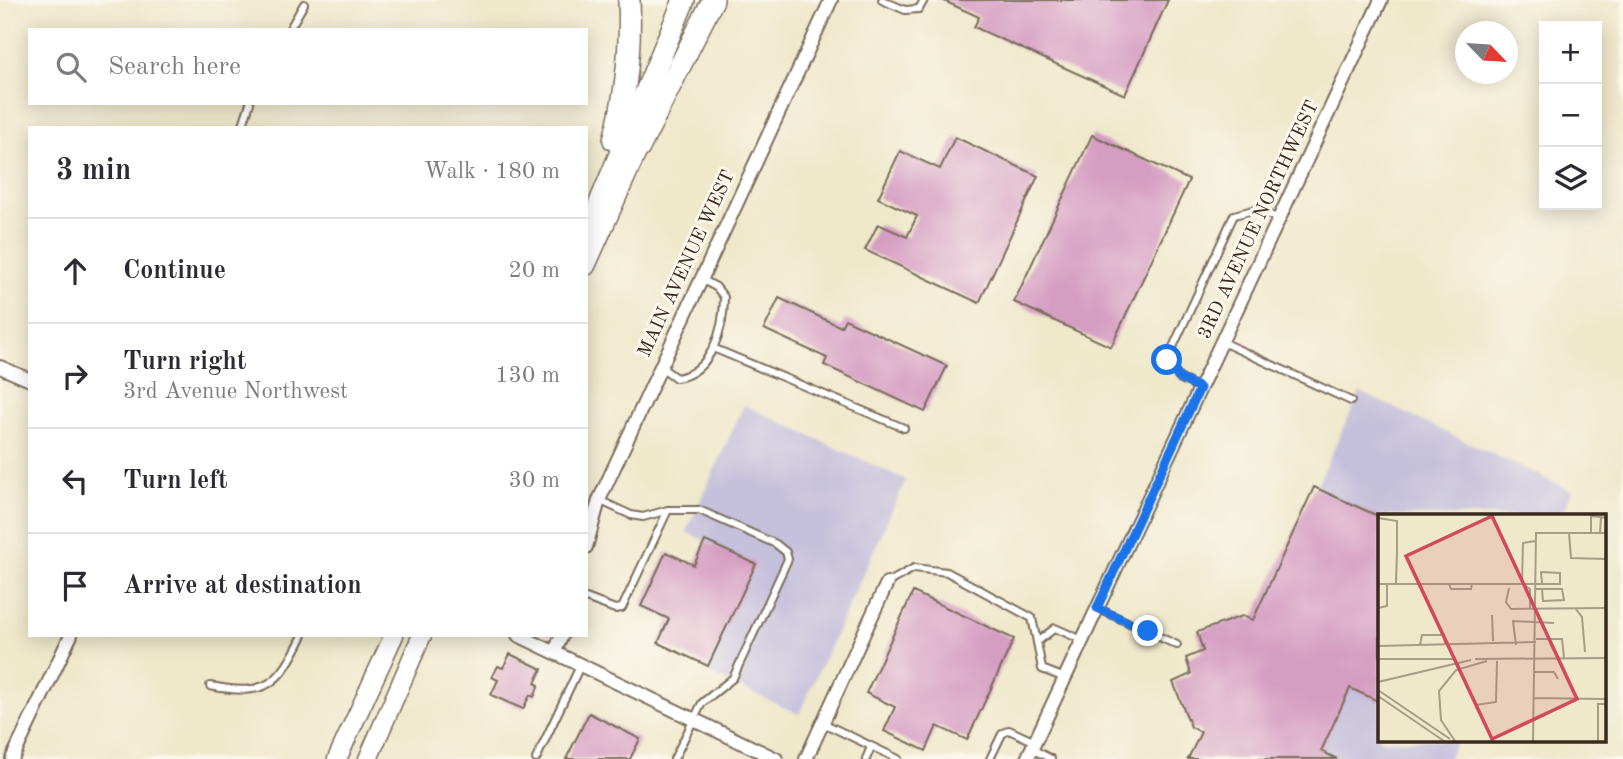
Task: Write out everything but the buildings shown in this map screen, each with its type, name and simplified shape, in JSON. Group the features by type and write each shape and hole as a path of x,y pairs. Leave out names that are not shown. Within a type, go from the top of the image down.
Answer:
{"highway":[{"path":"588,229 622,112 630,30 629,0"},
{"path":"588,230 685,0"},
{"path":"639,148 685,0"},
{"path":"639,148 713,0"}],"main road":[{"path":"588,263 639,148"},
{"path":"337,759 393,637"},
{"path":"368,759 421,637"}],"street":[{"name":"MAIN AVENUE WEST","path":"588,540 599,500 831,0"},
{"name":"3RD AVENUE NORTHWEST","path":"1031,750 1381,0"},
{"path":"0,367 28,379"},
{"path":"806,759 887,583"},
{"path":"12,759 70,637"},
{"path":"523,637 776,759"},
{"path":"555,651 561,637"}],"lane":[{"path":"882,0 905,10 919,9 924,0"},
{"path":"290,28 304,4"},
{"path":"243,126 249,105"},
{"path":"1200,388 1179,378 1167,360 1234,215 1257,209 1279,219"},
{"path":"660,367 676,378 688,376 703,364 713,348 724,314 724,297 716,286 701,279"},
{"path":"1222,341 1351,401"},
{"path":"713,348 905,428"},
{"path":"599,500 631,515 643,517 668,510 699,510 776,544 786,552 788,559 733,678 702,703 674,759"},
{"path":"588,599 615,609 622,608 668,510"},
{"path":"887,583 914,568 947,572 1032,618 1042,669 1065,678"},
{"path":"1097,608 1177,645"},
{"path":"1037,642 1055,628 1082,640"},
{"path":"210,686 254,690 278,679 302,637"},
{"path":"536,759 581,664"},
{"path":"823,723 898,759"},
{"path":"990,759 1002,734 1009,730 1031,750 1051,759"},
{"path":"866,759 872,747"}],"shaded area":[{"path":"1360,392 1572,491 1562,514 1378,514 1378,742 1456,742 1448,759 1190,759"},
{"path":"744,405 906,480 799,714 704,671 756,564 686,532"}],"route":[{"path":"1148,631 1097,608 1200,388 1179,378 1167,360"}]}
